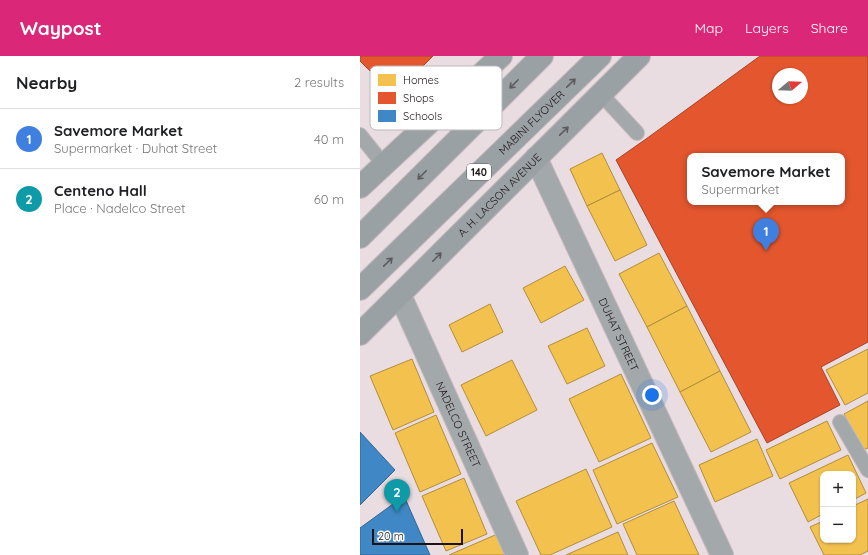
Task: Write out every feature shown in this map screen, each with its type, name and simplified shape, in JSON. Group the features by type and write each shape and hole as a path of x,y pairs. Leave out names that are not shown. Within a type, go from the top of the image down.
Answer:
{"main road":[{"path":"490,66 501,56"},
{"path":"502,96 542,56"},
{"name":"MABINI FLYOVER","path":"360,289 600,56"},
{"name":"A. H. LACSON AVENUE","path":"360,334 639,56"},
{"path":"360,187 422,130"},
{"path":"360,237 468,130"}],"street":[{"name":"DUHAT STREET","path":"536,158 722,555"},
{"name":"NADELCO STREET","path":"400,294 517,555"}],"lane":[{"path":"601,94 637,133"},
{"path":"360,135 384,165"},
{"path":"840,422 868,470"}],"building: Homes":[{"path":"602,153 620,190 587,206 570,169"},
{"path":"620,190 647,245 615,261 587,206"},
{"path":"659,253 687,306 647,327 619,274"},
{"path":"565,266 584,300 541,323 523,288"},
{"path":"490,304 503,332 462,352 449,325"},
{"path":"687,306 720,371 680,392 647,327"},
{"path":"587,328 605,366 567,384 548,346"},
{"path":"868,349 868,393 845,405 826,370"},
{"path":"412,359 434,412 393,430 370,376"},
{"path":"512,360 537,410 486,436 461,385"},
{"path":"720,371 751,432 711,452 680,392"},
{"path":"621,374 651,438 599,462 569,399"},
{"path":"868,401 868,448 863,450 844,414"},
{"path":"436,415 461,474 420,492 395,433"},
{"path":"827,421 841,450 780,479 766,450"},
{"path":"757,439 773,476 715,502 699,465"},
{"path":"652,443 678,497 617,524 593,470"},
{"path":"848,455 856,471 820,471 820,516 808,522 789,483"},
{"path":"586,469 612,527 550,555 541,555 516,501"},
{"path":"856,472 866,493 856,498"},
{"path":"464,478 487,534 446,551 422,496"},
{"path":"868,499 868,551 860,555 824,555 810,527 820,522 820,543 856,543 856,505"},
{"path":"674,501 699,555 637,555 623,524"},
{"path":"502,532 511,555 449,555"},
{"path":"618,532 628,555 566,555"}],"building: Shops":[{"path":"360,56 433,56 423,66 370,66 370,71 360,61"},
{"path":"760,56 868,56 868,342 821,367 840,405 767,443 616,160"}],"building: Schools":[{"path":"360,432 395,470 360,505"},
{"path":"404,496 430,555 360,555 360,528"}],"place":[{"name":"Savemore Market","path":"766,251"},
{"name":"Centeno Hall","path":"397,512"}]}
